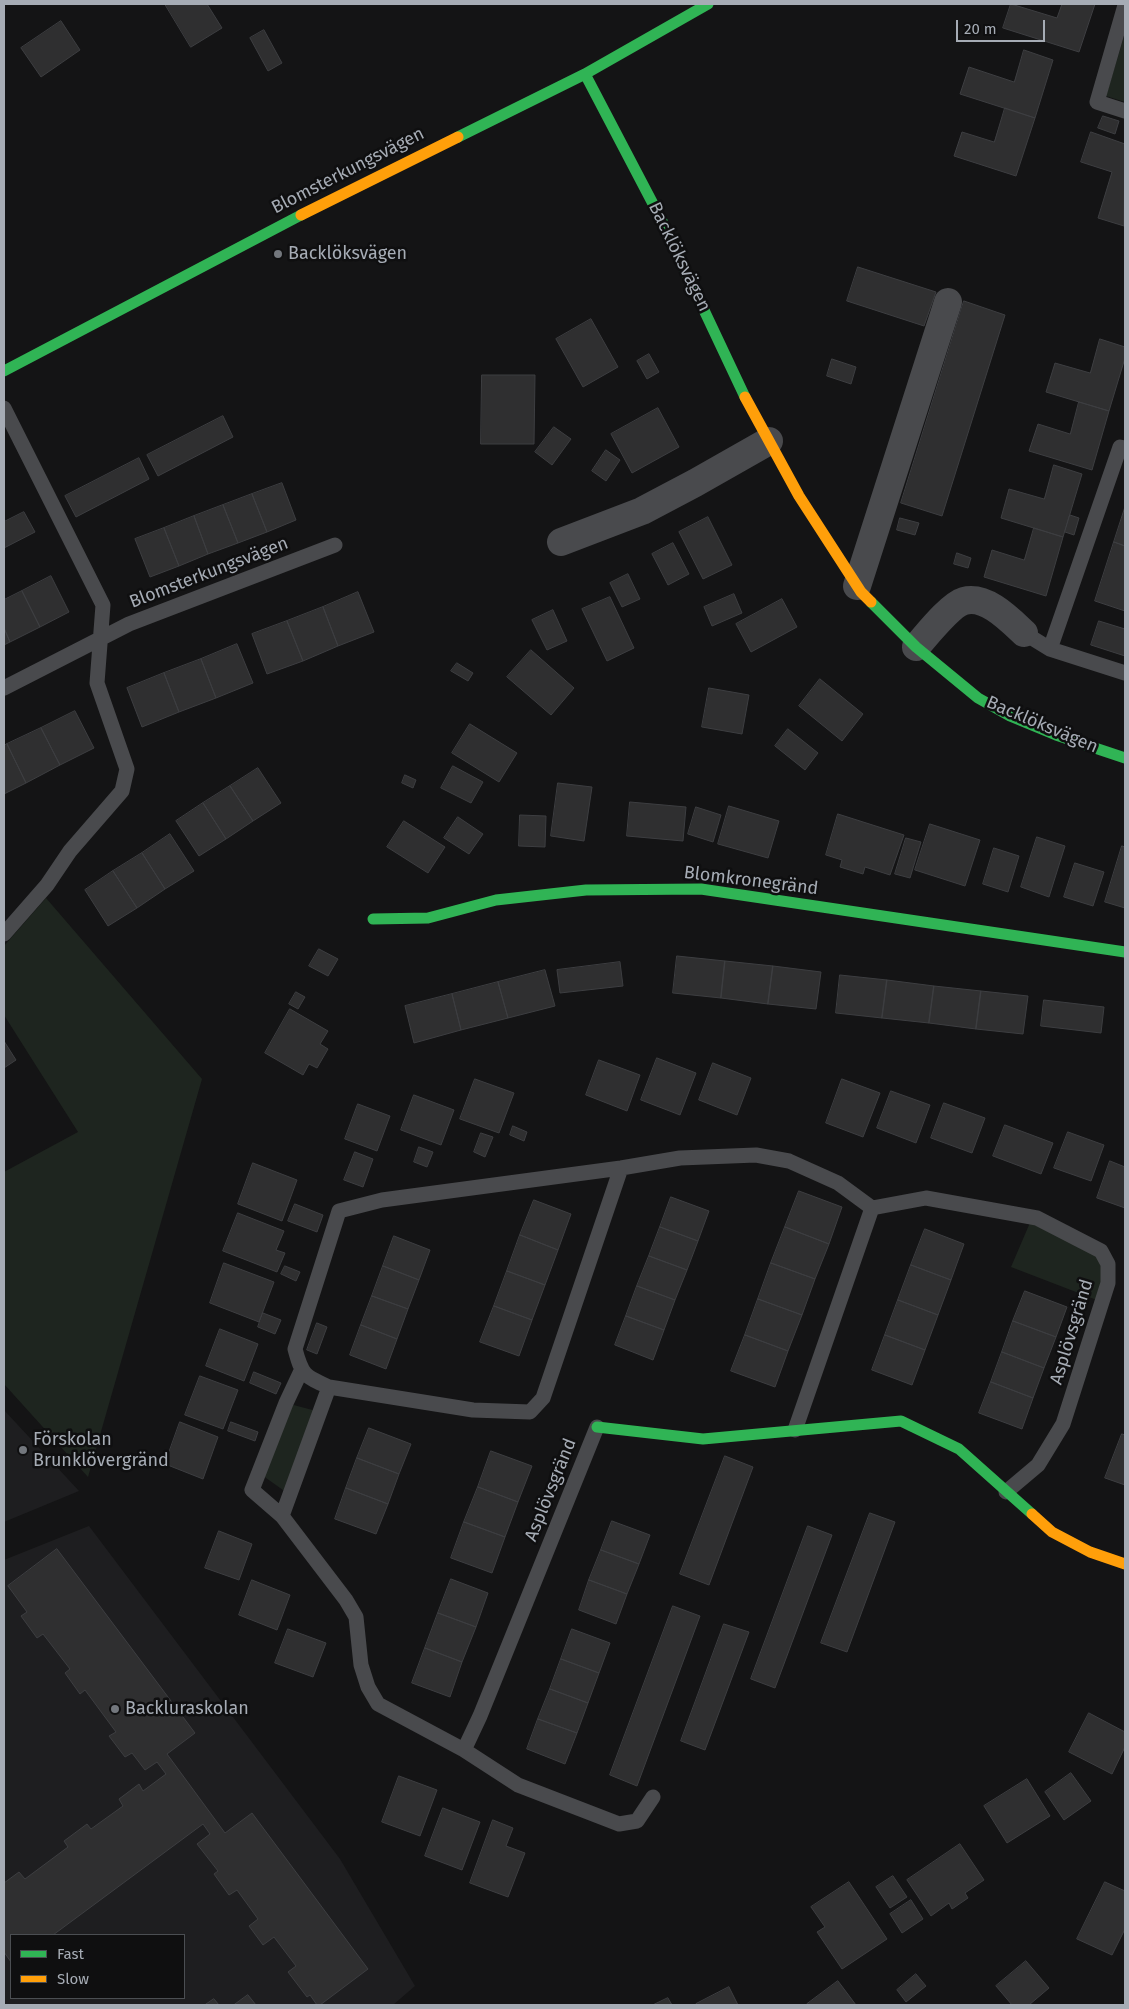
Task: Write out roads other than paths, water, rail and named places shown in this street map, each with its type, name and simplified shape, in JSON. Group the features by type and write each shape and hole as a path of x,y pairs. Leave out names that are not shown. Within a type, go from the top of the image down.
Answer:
{"street":[{"name":"Blomsterkungsvägen","path":"4,371 421,154 585,74 708,4"},
{"name":"Backlöksvägen","path":"585,74 662,221 749,405 799,496 857,586 877,609 916,647 978,698 1010,716 1056,735 1125,758"},
{"path":"857,586 948,302"},
{"path":"561,542 642,511 769,441"},
{"path":"916,647 948,612 963,602 980,602 993,608 1024,632"},
{"name":"Blomkronegränd","path":"373,919 428,918 496,900 586,890 702,889 1125,952"},
{"name":"Asplövsgränd","path":"596,1427 703,1438 901,1421 959,1449 1052,1532 1090,1552 1125,1564"}],"lane":[{"path":"1125,5 1097,102 1125,111"},
{"path":"4,408 102,605 96,683 127,768 122,791 70,851 47,885 4,934"},
{"path":"1050,649 1120,447 1125,448"},
{"name":"Blomsterkungsvägen","path":"4,688 129,624 335,545"},
{"path":"1024,632 1050,649 1125,672"},
{"path":"621,1168 543,1398 530,1412 473,1410 329,1388 312,1380 301,1371 295,1349 339,1211 382,1200 621,1168 680,1158 756,1155 789,1160 838,1183 872,1208 795,1430"},
{"name":"Asplövsgränd","path":"872,1208 926,1198 1037,1218 1101,1251 1108,1264 1108,1283 1063,1424 1038,1465 1006,1492"},
{"path":"301,1371 286,1402 252,1490 282,1516 346,1600 356,1617 362,1665 368,1687 378,1704 464,1750 518,1785 619,1824 637,1821 653,1796"},
{"path":"282,1516 329,1388"},
{"name":"Asplövsgränd","path":"464,1750 480,1716 596,1427"}],"place":[{"name":"Backlöksvägen","path":"278,254"},
{"name":"Förskolan Brunklövergränd","path":"23,1450"},
{"name":"Backluraskolan","path":"115,1709"}]}
